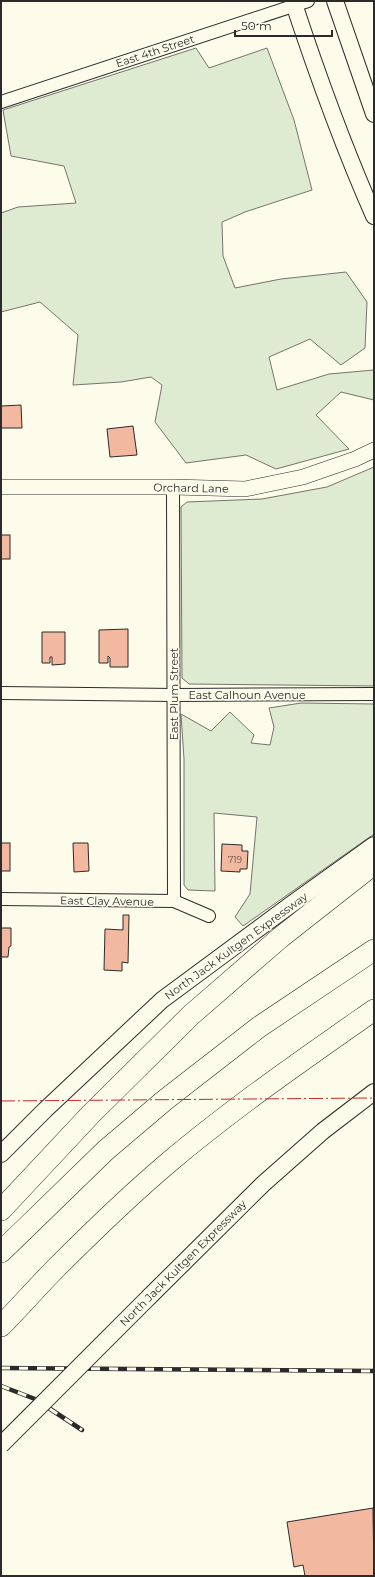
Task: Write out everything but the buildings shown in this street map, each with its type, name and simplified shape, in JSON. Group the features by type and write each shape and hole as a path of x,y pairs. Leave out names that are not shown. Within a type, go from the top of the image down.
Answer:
{"highway":[{"path":"1,1210 91,1114 191,1015 281,937 374,864"},
{"path":"1,1252 106,1150 165,1100 258,1027 372,951"},
{"path":"1,1326 56,1267 114,1211 168,1163 268,1086 374,1010"}],"main road":[{"path":"335,1 374,114"},
{"path":"299,2 335,120 355,173 374,216"},
{"name":"North Jack Kultgen Expressway","path":"1,1154 45,1110 162,1000 289,906 374,846"},
{"name":"North Jack Kultgen Expressway","path":"1,1445 263,1184 323,1131 374,1092"}],"street":[{"name":"East 4th Street","path":"1,102 299,2"},
{"name":"Orchard Lane","path":"1,487 174,487 245,489 302,477 355,459 374,450"},
{"name":"East Plum Street","path":"174,487 174,901"},
{"name":"East Calhoun Avenue","path":"1,693 174,695 374,694"},
{"name":"East Clay Avenue","path":"1,899 174,901 209,916"}],"green space":[{"path":"196,48 209,68 267,48 294,120 312,190 245,212 222,222 223,256 235,288 281,279 346,272 367,302 365,348 341,365 310,339 269,357 277,390 329,374 374,370 374,400 341,392 316,415 349,449 276,469 246,455 186,463 155,422 162,385 151,377 121,382 73,385 78,335 40,302 1,312 1,213 18,207 76,203 64,166 11,156 3,110"},
{"path":"374,467 374,686 189,684 182,678 181,507 187,502 262,499 327,487"},
{"path":"301,703 374,704 374,834 243,926 235,917 250,894 257,817 214,813 215,891 188,890 184,885 184,759 181,714 211,731 230,712 254,735 251,743 270,745 274,727 269,708"}],"railway":[{"path":"1,1368 374,1371"},
{"path":"1,1386 35,1399 82,1430"}],"power":[{"path":"1,1101 374,1098"}]}
